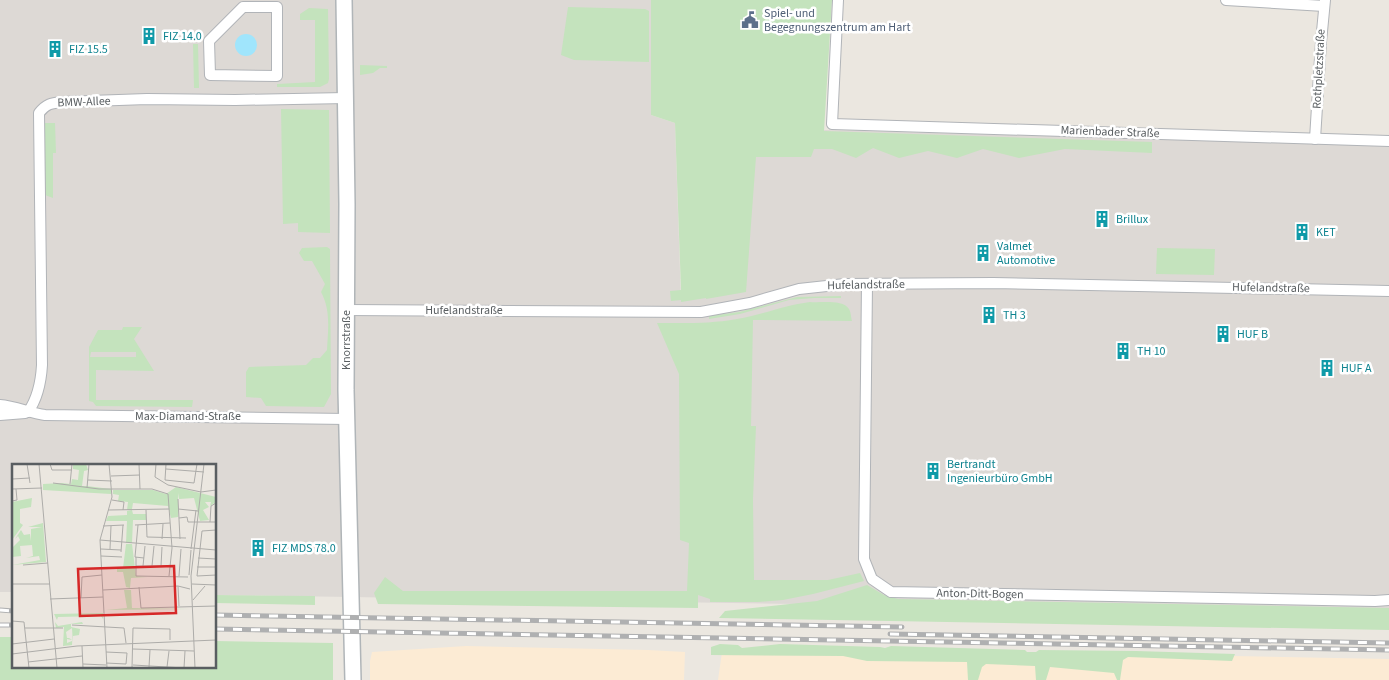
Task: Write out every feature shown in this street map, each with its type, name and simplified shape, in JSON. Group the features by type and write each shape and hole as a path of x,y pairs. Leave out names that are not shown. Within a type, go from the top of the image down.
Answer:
{"street":[{"name":"Knorrstraße","path":"344,0 347,418 353,680"},
{"name":"Marienbader Straße","path":"838,0 832,124 1389,141"},
{"path":"1226,0 1324,3"},
{"name":"Rothpletzstraße","path":"1315,139 1324,3"},
{"path":"243,7 277,7 277,76 210,76 209,41 243,7"},
{"name":"BMW-Allee","path":"28,412 35,402 41,379 42,365 39,113 44,107 50,103 128,100 346,98"},
{"name":"Hufelandstraße","path":"346,310 701,312 750,303 799,289 826,285 867,284 994,283 1389,291"},
{"name":"Anton-Ditt-Bogen","path":"867,284 864,558 872,579 891,592 1389,600"},
{"name":"Max-Diamand-Straße","path":"0,405 46,415 347,418"},
{"name":"Max-Diamand-Straße","path":"0,414 28,412"}],"shaded area":[{"path":"0,0 651,0 651,115 675,123 681,302 754,134 825,130 1389,145 1389,613 216,595 216,464 12,464 12,592 0,592"},
{"path":"466,646 685,652 684,680 370,680 372,652"},
{"path":"722,652 1389,659 1389,680 718,680"}],"green space":[{"path":"651,0 832,0 824,131 1152,142 1152,153 1065,149 1019,158 983,149 957,158 928,151 899,158 873,148 856,158 832,149 814,149 811,157 756,157 746,292 681,302 681,300 671,301 670,291 681,290 675,123 651,115"},
{"path":"568,7 645,9 649,11 649,62 574,60 561,55"},
{"path":"309,8 328,9 328,83 320,87 277,87 277,84 315,82 315,20 300,20 300,14"},
{"path":"193,44 198,44 199,88 194,88"},
{"path":"360,65 387,66 387,68 380,68 373,73 360,75"},
{"path":"281,109 329,110 330,233 298,232 298,223 283,224"},
{"path":"44,123 55,123 56,153 53,153 53,198 45,195"},
{"path":"327,247 330,249 331,394 324,407 266,406 261,398 246,397 246,372 249,367 306,365 313,358 320,358 327,350 328,313 321,292 325,284 312,261 304,261 299,253 302,248"},
{"path":"1157,248 1215,249 1214,275 1156,274"},
{"path":"841,296 841,298 789,300 740,314 709,319 709,316 739,312 797,297"},
{"path":"810,302 842,304 849,309 852,321 753,320 751,426 756,426 753,499 754,580 828,580 860,573 864,581 783,600 710,602 710,599 698,595 698,608 378,604 374,593 385,577 403,591 687,591 689,543 680,540 679,374 657,323 727,321"},
{"path":"123,327 142,327 134,339 154,371 96,370 96,400 193,400 192,407 96,406 93,402 89,401 89,347 98,330 122,330","holes":["91,352 136,352 136,357 90,357"]},
{"path":"867,585 884,595 898,599 1389,608 1389,630 719,618 725,611 817,601"},
{"path":"216,595 315,596 315,605 216,603"},
{"path":"0,637 12,637 12,668 216,668 216,641 333,643 333,680 0,680"},
{"path":"720,644 738,645 742,648 780,644 1025,650 1027,652 1039,650 1235,654 1232,661 1128,657 1123,660 1120,680 1117,680 1114,673 1050,667 1046,680 1036,680 1035,666 986,664 982,667 978,680 968,680 967,662 867,661 843,656 711,655 711,647"}],"water":[{"path":"246,34 254,37 257,45 254,53 246,56 238,53 235,45 238,37"}],"railway":[{"path":"0,610 12,611"},
{"path":"216,615 902,627"},
{"path":"0,625 12,625"},
{"path":"216,629 1389,650"},
{"path":"890,634 1389,643"}],"place":[{"name":"Spiel- und Begegnungszentrum am Hart","path":"750,20"},
{"name":"FIZ 14.0","path":"149,36"},
{"name":"FIZ 15.5","path":"55,49"},
{"name":"Brillux","path":"1102,219"},
{"name":"KET","path":"1302,232"},
{"name":"Valmet Automotive","path":"983,253"},
{"name":"TH 3","path":"989,315"},
{"name":"HUF B","path":"1223,334"},
{"name":"TH 10","path":"1123,351"},
{"name":"HUF A","path":"1327,368"},
{"name":"Bertrandt Ingenieurbüro GmbH","path":"933,471"},
{"name":"FIZ MDS 78.0","path":"258,548"}]}
